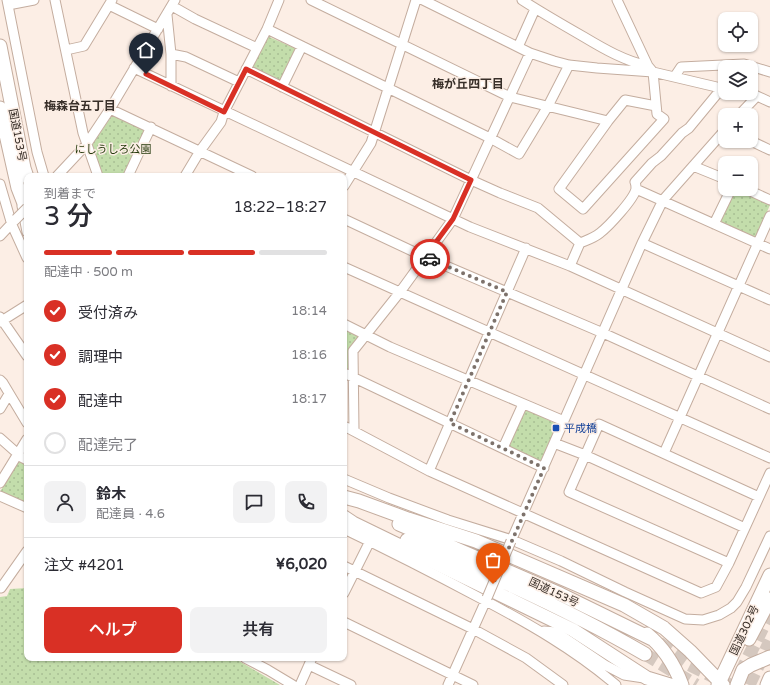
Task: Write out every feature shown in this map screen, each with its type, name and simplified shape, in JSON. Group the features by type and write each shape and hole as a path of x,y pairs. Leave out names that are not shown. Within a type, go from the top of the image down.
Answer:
{"highway":[{"name":"国道153号","path":"0,46 26,173"},
{"name":"国道153号","path":"0,108 18,188 24,203"},
{"path":"347,499 359,501 476,541 521,559 624,605 650,619 668,632 706,666 725,679 740,657 770,599"},
{"name":"国道153号","path":"347,500 560,594 652,639"},
{"name":"国道153号","path":"347,514 529,593 602,630 645,654"},
{"path":"347,519 573,630 647,678 670,685"},
{"path":"408,519 560,586 628,619 652,638 665,653 682,685"},
{"path":"434,551 454,564 570,619 613,646 633,662"},
{"name":"国道302号","path":"725,679 770,575"},
{"path":"737,685 743,670 770,657"},
{"path":"767,685 770,678"}],"street":[{"path":"34,0 7,2 37,152 43,173"},
{"path":"56,0 86,144 97,173"},
{"path":"187,173 200,151 221,122 224,112 267,29 279,0"},
{"path":"311,0 510,97 608,121"},
{"path":"347,182 371,143 375,133 416,0"},
{"path":"423,0 530,53 554,61 569,65 597,68 651,69"},
{"path":"522,0 535,9 633,63 675,76 718,87"},
{"path":"617,0 651,69 656,106 657,114 664,119 583,209 560,189 608,121 625,100 656,106"},
{"path":"66,50 84,46 110,3 158,29"},
{"path":"171,7 257,48"},
{"path":"60,173 86,144 110,108 171,7"},
{"path":"171,7 171,86"},
{"path":"518,47 535,9"},
{"path":"267,29 490,138 519,154 548,106 569,65"},
{"path":"282,87 302,46"},
{"path":"354,431 353,351 400,292 453,219 530,53"},
{"path":"171,54 186,57 239,82"},
{"path":"675,76 681,67 744,64 770,72"},
{"path":"134,68 224,112 470,227 570,266 770,356"},
{"path":"246,69 471,180 538,208 580,243"},
{"path":"570,266 580,243 602,232 629,202 636,189 635,182 682,133 689,128 718,95"},
{"path":"758,96 770,102"},
{"path":"746,108 753,100"},
{"path":"110,108 246,173"},
{"path":"129,173 151,127"},
{"path":"448,685 642,243 663,200 718,138"},
{"path":"758,144 770,150"},
{"path":"693,166 718,176"},
{"path":"0,184 24,250"},
{"path":"18,188 24,217"},
{"path":"636,189 770,249"},
{"path":"758,194 770,200"},
{"path":"714,224 728,196"},
{"path":"0,236 24,213"},
{"path":"664,453 770,216"},
{"path":"347,220 425,257 603,333 770,409"},
{"path":"642,243 770,300"},
{"path":"429,471 526,248"},
{"path":"347,268 770,458"},
{"path":"24,307 1,320 24,352"},
{"path":"347,326 390,347 564,421"},
{"path":"347,374 544,468"},
{"path":"0,380 24,418"},
{"path":"0,409 9,394"},
{"path":"503,448 523,404"},
{"path":"729,563 569,492 585,455 599,424 759,496"},
{"path":"347,428 429,471 701,593 716,587 729,563 770,473"},
{"path":"0,438 24,458"},
{"path":"554,443 585,455 745,528"},
{"path":"0,483 24,445"},
{"path":"347,480 448,520 512,540 561,560 659,608 685,619 703,620 719,615 732,608 746,587 769,538"},
{"path":"0,496 24,507"},
{"path":"347,530 408,559 486,599 540,630 604,674 616,685"},
{"path":"347,588 370,542"},
{"path":"1,588 24,555"},
{"path":"347,568 473,629 526,658 563,685"},
{"path":"593,576 601,586 637,604 650,619"},
{"path":"347,623 474,685"},
{"path":"540,630 556,632 605,665 624,675 647,678"},
{"path":"251,661 293,685"},
{"path":"300,685 311,662 351,685"}],"green space":[{"path":"267,36 299,50 283,82 279,82 252,69"},
{"name":"にしうしろ公園","path":"113,114 145,130 124,173 102,173 90,148"},
{"path":"730,196 750,196 770,205 755,239 717,223"},
{"path":"347,328 360,335 349,376 347,375"},
{"path":"523,408 559,425 542,465 505,448"},
{"path":"18,461 24,464 24,503 0,492"},
{"path":"24,588 24,661 239,661 280,685 0,685 0,597 7,596 10,589"}],"tunnel":[{"path":"740,674 770,613"},
{"path":"749,685 770,641"},
{"path":"659,643 688,664 730,685"},
{"path":"645,654 696,685"}],"way so far":[{"path":"430,259 507,292 450,423 544,468 493,584"}],"place":[{"name":"平成橋","path":"556,428"}],"district":[{"name":"梅が丘四丁目","path":"468,84"},
{"name":"梅森台五丁目","path":"80,106"}],"route":[{"path":"146,74 224,112 246,69 471,180 453,219 425,257 430,259"}]}
